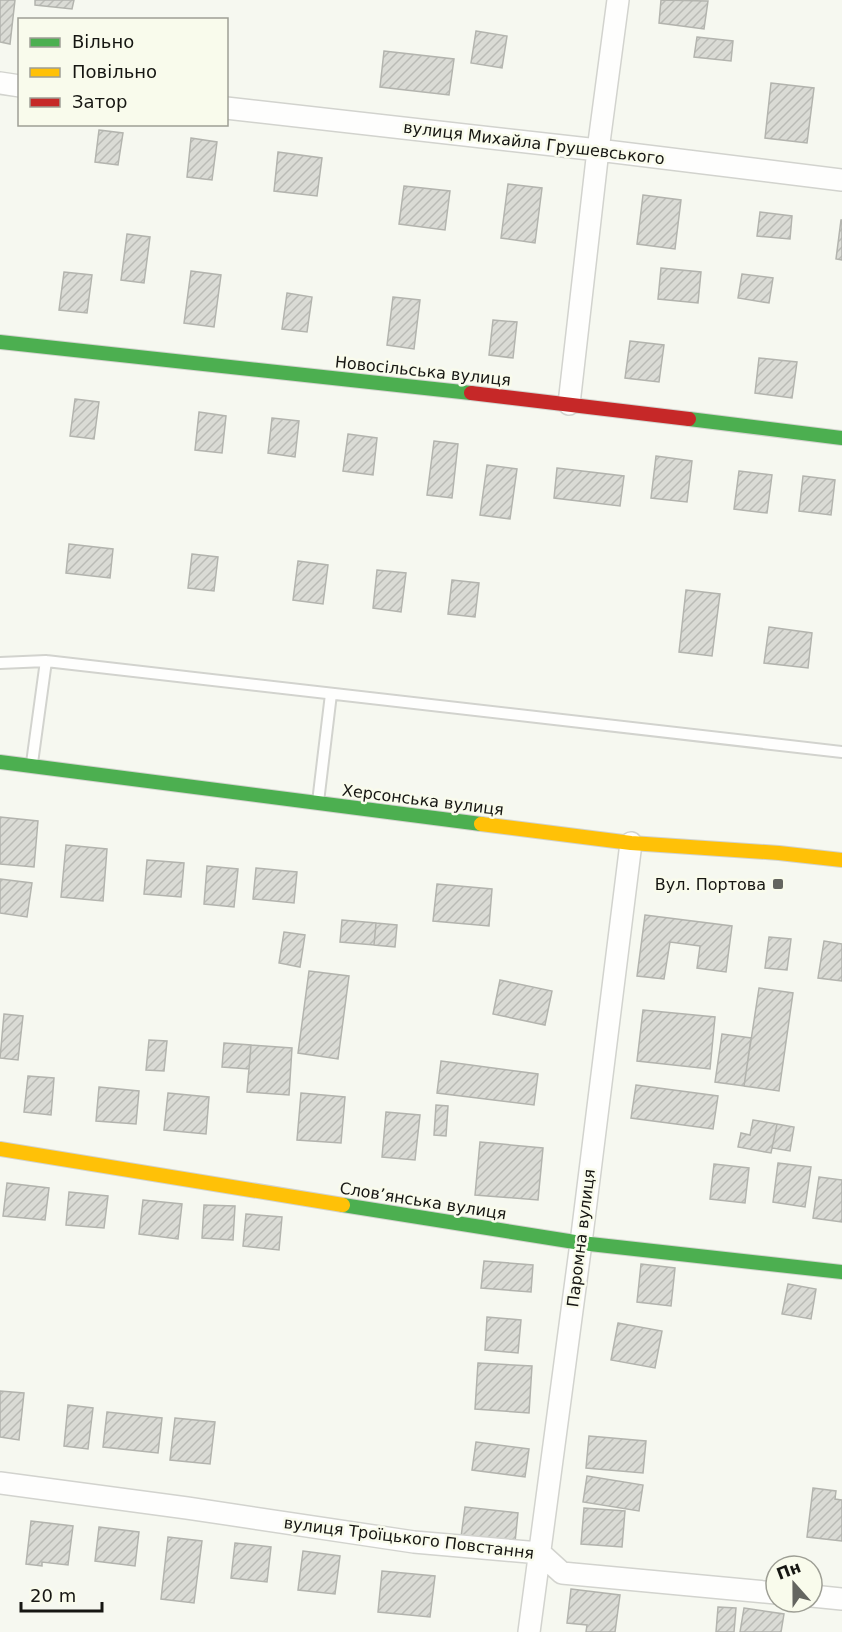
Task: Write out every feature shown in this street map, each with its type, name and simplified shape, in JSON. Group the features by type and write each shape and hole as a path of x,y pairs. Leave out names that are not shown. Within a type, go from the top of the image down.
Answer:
{"street":[{"path":"569,404 618,0"},
{"path":"0,83 18,86"},
{"name":"вулиця Михайла Грушевського","path":"228,108 842,180"},
{"name":"Новосільська вулиця","path":"0,342 569,404 842,438"},
{"name":"Херсонська вулиця","path":"0,762 631,843 779,853 842,860"},
{"name":"Паромна вулиця","path":"529,1632 631,843"},
{"name":"Словʼянська вулиця","path":"0,1149 581,1243 842,1272"},
{"name":"вулиця Троїцького Повстання","path":"0,1483 414,1542 540,1553 562,1573 764,1592"},
{"path":"824,1597 842,1599"}],"lane":[{"path":"32,766 46,661"},
{"path":"0,663 46,661 842,752"},
{"path":"318,803 331,694"}],"building":[{"path":"0,0 15,0 10,44 0,42"},
{"path":"35,0 74,0 72,9 35,5"},
{"path":"661,0 708,1 704,29 659,23"},
{"path":"476,31 507,36 502,68 471,63"},
{"path":"697,37 733,41 731,61 694,57"},
{"path":"384,51 454,59 449,95 380,87"},
{"path":"771,83 814,88 807,143 765,138"},
{"path":"99,130 123,133 118,165 95,162"},
{"path":"191,138 217,142 212,180 187,177"},
{"path":"278,152 322,158 317,196 274,191"},
{"path":"508,184 542,188 535,243 501,238"},
{"path":"404,186 450,191 445,230 399,224"},
{"path":"643,195 681,200 675,249 637,244"},
{"path":"760,212 792,216 790,239 757,236"},
{"path":"842,220 842,260 836,259"},
{"path":"127,234 150,237 144,283 121,280"},
{"path":"661,268 701,272 698,303 658,299"},
{"path":"191,271 221,275 214,327 184,323"},
{"path":"64,272 92,275 87,313 59,310"},
{"path":"742,274 773,278 769,303 738,298"},
{"path":"287,293 312,297 307,332 282,329"},
{"path":"393,297 420,300 414,349 387,345"},
{"path":"493,320 517,322 513,358 489,355"},
{"path":"630,341 664,345 659,382 625,378"},
{"path":"759,358 797,362 792,398 755,393"},
{"path":"75,399 99,402 94,439 70,436"},
{"path":"199,412 226,416 222,453 195,450"},
{"path":"272,418 299,421 295,457 268,453"},
{"path":"348,434 377,438 373,475 343,471"},
{"path":"434,441 458,444 452,498 427,495"},
{"path":"656,456 692,461 687,502 651,498"},
{"path":"487,465 517,469 510,519 480,515"},
{"path":"557,468 624,476 620,506 554,498"},
{"path":"739,471 772,475 767,513 734,509"},
{"path":"803,476 835,480 831,515 799,511"},
{"path":"69,544 113,549 110,578 66,573"},
{"path":"192,554 218,557 214,591 188,588"},
{"path":"298,561 328,565 323,604 293,600"},
{"path":"377,570 406,573 401,612 373,608"},
{"path":"452,580 479,583 475,617 448,614"},
{"path":"686,590 720,594 712,656 679,652"},
{"path":"769,627 812,633 808,668 764,663"},
{"path":"0,817 38,821 34,867 0,864"},
{"path":"66,845 107,849 103,901 61,897"},
{"path":"147,860 184,863 181,897 144,894"},
{"path":"207,866 238,869 234,907 204,904"},
{"path":"256,868 297,872 294,903 253,899"},
{"path":"0,879 32,883 27,917 0,913"},
{"path":"437,884 492,889 489,926 433,921"},
{"path":"645,915 732,926 726,972 697,968 700,946 670,942 664,979 637,976"},
{"path":"342,920 376,923 374,945 340,942"},
{"path":"376,923 397,925 395,947 374,945"},
{"path":"284,932 305,935 300,967 279,963"},
{"path":"769,937 791,939 787,970 765,968"},
{"path":"824,941 842,944 842,981 818,978"},
{"path":"309,971 349,976 338,1059 298,1053"},
{"path":"500,980 552,991 545,1025 493,1014"},
{"path":"759,988 793,993 779,1091 744,1086"},
{"path":"643,1010 715,1017 710,1069 637,1061"},
{"path":"4,1014 23,1016 18,1060 0,1058"},
{"path":"722,1034 751,1038 744,1086 715,1082"},
{"path":"149,1040 167,1041 164,1071 146,1070"},
{"path":"224,1043 251,1045 249,1069 222,1067"},
{"path":"251,1045 292,1048 289,1095 247,1092"},
{"path":"441,1061 538,1074 534,1105 437,1093"},
{"path":"28,1076 54,1078 51,1115 24,1112"},
{"path":"636,1085 718,1096 713,1129 631,1118"},
{"path":"99,1087 139,1091 136,1124 96,1121"},
{"path":"168,1093 209,1097 206,1134 164,1130"},
{"path":"301,1093 345,1097 341,1143 297,1140"},
{"path":"436,1105 448,1106 446,1136 434,1135"},
{"path":"386,1112 420,1115 415,1160 382,1157"},
{"path":"753,1120 777,1124 771,1153 738,1147 741,1133 750,1135"},
{"path":"777,1124 794,1127 790,1151 772,1148"},
{"path":"480,1142 543,1148 538,1200 475,1195"},
{"path":"778,1163 811,1167 805,1207 773,1202"},
{"path":"714,1164 749,1168 745,1203 710,1199"},
{"path":"819,1177 842,1180 842,1222 813,1218"},
{"path":"7,1183 49,1188 45,1220 3,1216"},
{"path":"69,1192 108,1196 104,1228 66,1225"},
{"path":"143,1200 182,1204 178,1239 139,1234"},
{"path":"204,1205 235,1206 233,1240 202,1238"},
{"path":"246,1214 282,1217 279,1250 243,1246"},
{"path":"484,1261 533,1265 531,1292 481,1288"},
{"path":"641,1264 675,1268 671,1306 637,1302"},
{"path":"788,1284 816,1289 811,1319 782,1314"},
{"path":"487,1317 521,1320 518,1353 485,1350"},
{"path":"618,1323 662,1331 655,1368 611,1360"},
{"path":"478,1363 532,1366 529,1413 475,1409"},
{"path":"0,1391 24,1393 19,1440 0,1437"},
{"path":"68,1405 93,1408 88,1449 64,1446"},
{"path":"107,1412 162,1418 158,1453 103,1447"},
{"path":"175,1418 215,1422 210,1464 170,1460"},
{"path":"589,1436 646,1441 643,1473 586,1468"},
{"path":"476,1442 529,1449 525,1477 472,1470"},
{"path":"587,1476 643,1485 639,1511 583,1502"},
{"path":"813,1488 836,1491 835,1499 842,1500 842,1541 807,1537"},
{"path":"465,1507 518,1513 515,1542 461,1537"},
{"path":"584,1508 625,1511 622,1547 581,1544"},
{"path":"31,1521 73,1526 68,1565 42,1562 42,1566 26,1564"},
{"path":"99,1527 139,1532 135,1566 95,1561"},
{"path":"168,1537 202,1541 194,1603 161,1599"},
{"path":"235,1543 271,1547 267,1582 231,1578"},
{"path":"303,1551 340,1556 335,1594 298,1590"},
{"path":"382,1571 435,1576 430,1617 378,1612"},
{"path":"571,1589 620,1595 615,1632 586,1632 587,1625 567,1623"},
{"path":"718,1607 736,1608 734,1632 716,1632"},
{"path":"744,1608 764,1611 764,1614 784,1614 781,1632 740,1632"}],"traffic: fast":[{"path":"0,342 471,393"},
{"path":"689,419 842,438"},
{"path":"0,762 481,824"},
{"path":"343,1205 581,1243 842,1272"}],"traffic: slow":[{"path":"481,824 631,843 779,853 842,860"},
{"path":"0,1149 343,1205"}],"traffic: jam":[{"path":"471,393 689,419"}],"place":[{"name":"Вул. Портова","path":"778,884"}]}
